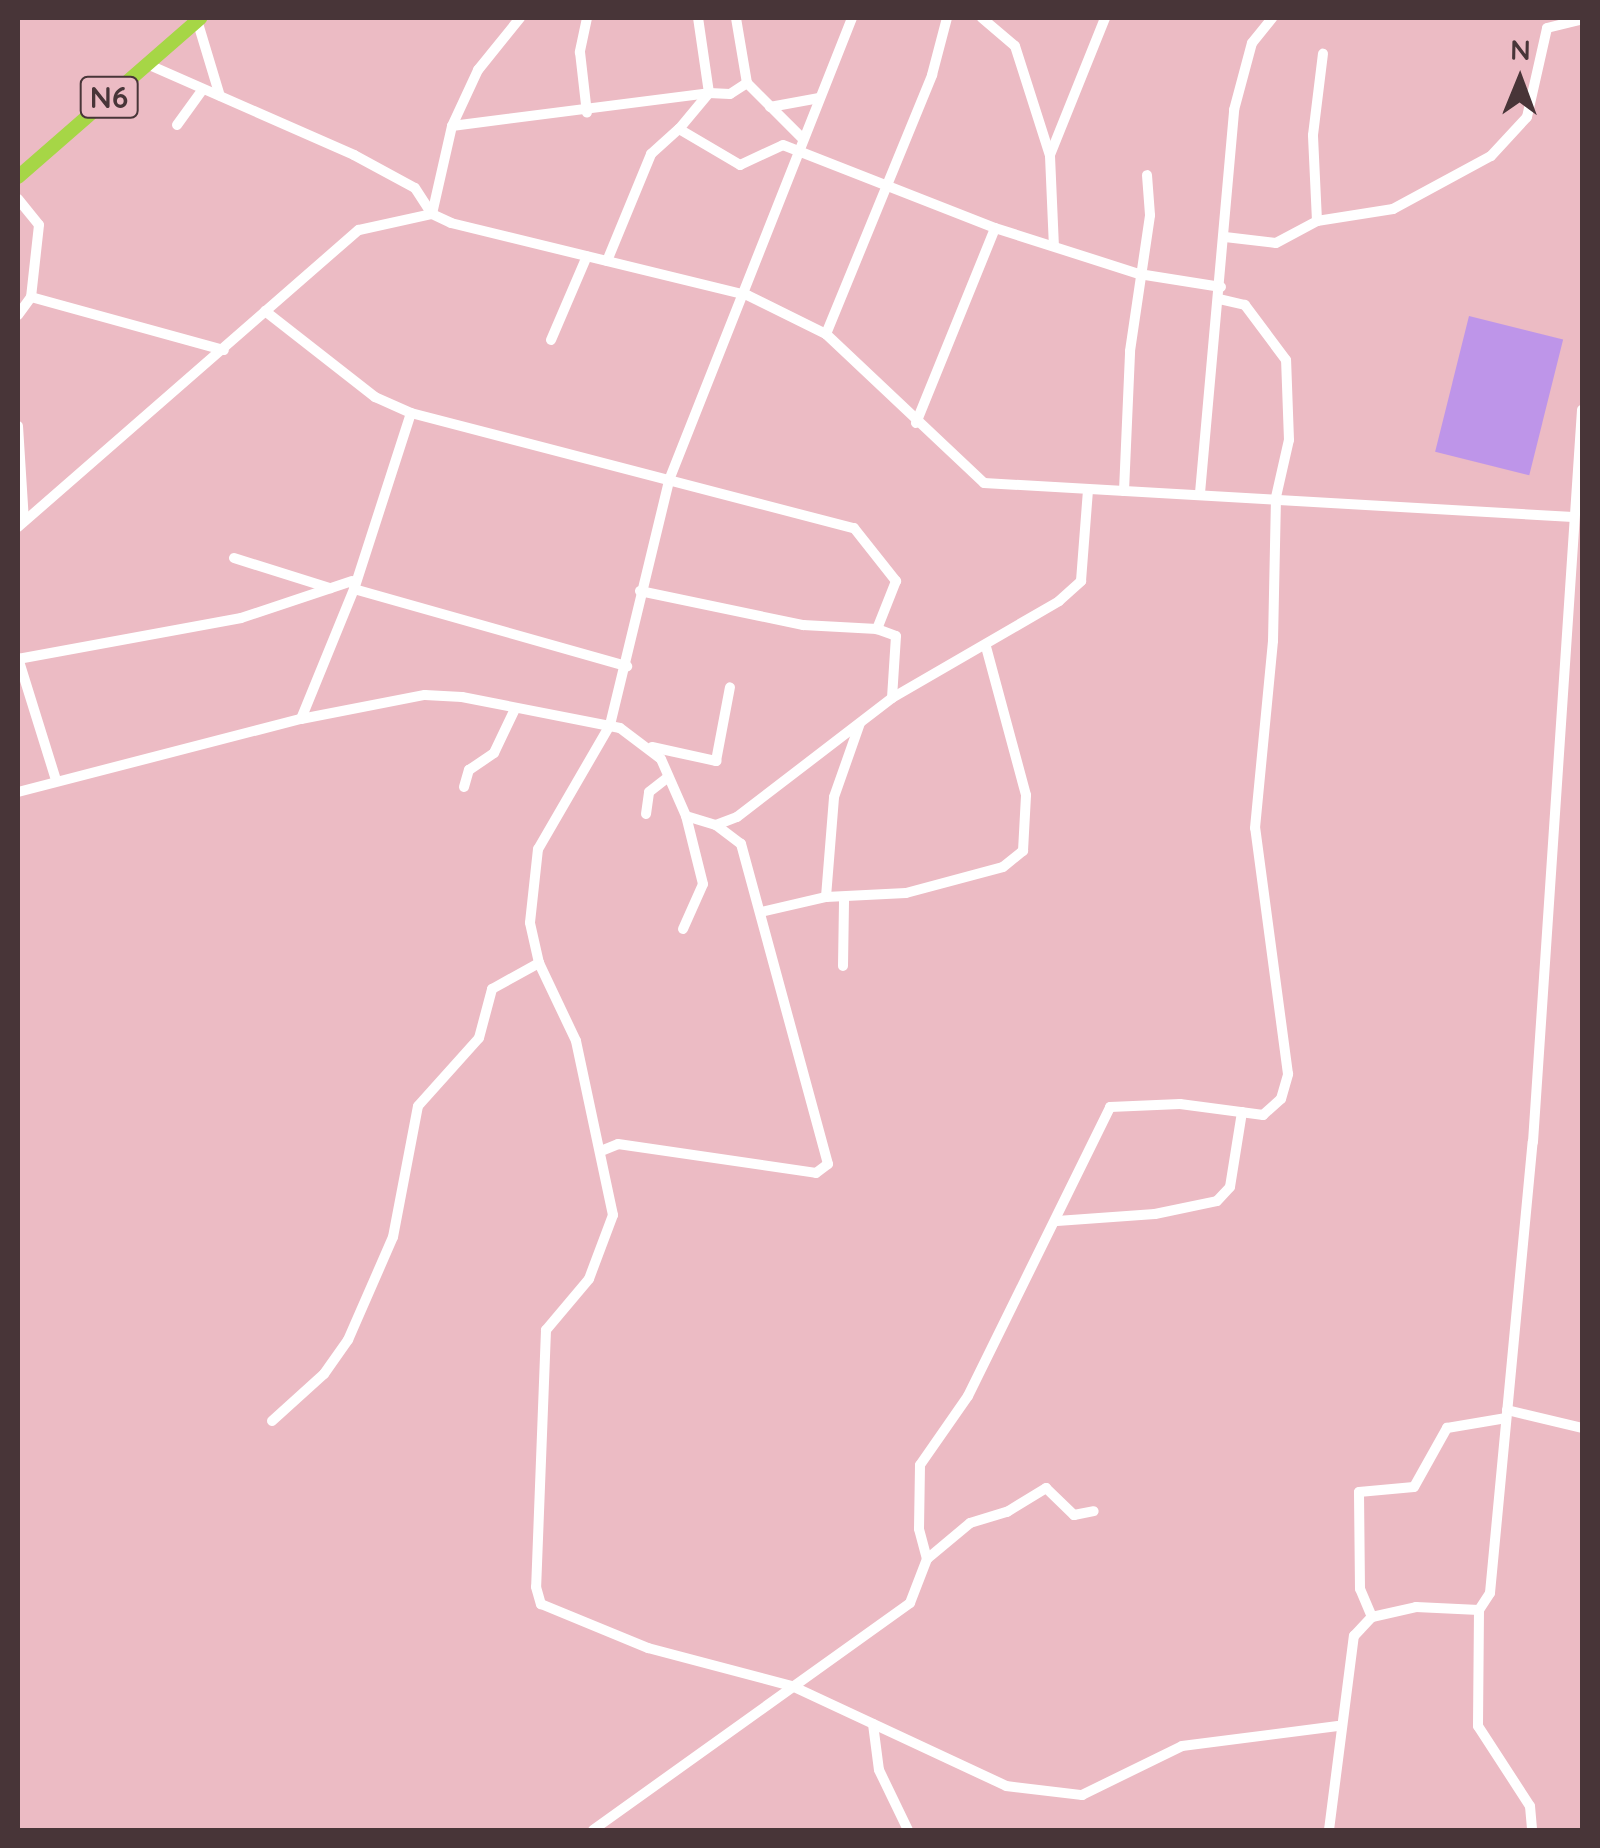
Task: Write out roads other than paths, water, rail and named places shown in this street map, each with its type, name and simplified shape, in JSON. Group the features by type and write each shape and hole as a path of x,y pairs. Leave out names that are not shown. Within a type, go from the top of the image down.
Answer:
{"highway":[{"name":"N6","path":"18,177 199,19"}],"street":[{"path":"432,214 452,126 478,70 520,18"},
{"path":"587,18 580,52 587,114"},
{"path":"607,261 651,154 679,129 708,94 698,18"},
{"path":"736,18 747,83 802,138"},
{"path":"852,18 670,481 610,724 538,849 530,924 539,962 576,1041 613,1215 589,1279 546,1330 536,1587 541,1604 648,1648 792,1686 1006,1786 1082,1795 1182,1746 1338,1726"},
{"path":"826,334 932,75 947,18"},
{"path":"982,18 1015,46 1050,156 1054,246"},
{"path":"1050,156 1105,18"},
{"path":"1200,493 1234,110 1252,43 1272,18"},
{"path":"199,19 220,96"},
{"path":"1224,237 1276,243 1317,221 1393,209 1491,156 1527,117 1547,28 1582,19"},
{"path":"1317,221 1312,135 1323,54"},
{"path":"147,64 415,188 432,214"},
{"path":"452,126 587,114 708,94 730,94 747,83"},
{"path":"177,125 204,89"},
{"path":"770,107 818,98"},
{"path":"679,129 740,165 783,145 884,188 994,228 1139,274 1220,293 1244,305 1286,360 1289,440 1276,497 1273,641 1255,828 1288,1074 1280,1098 1262,1114 1180,1104 1110,1107 968,1396 920,1464 918,1529 927,1559"},
{"path":"1124,491 1139,274 1150,216 1147,174"},
{"path":"18,199 39,225 31,297 18,315"},
{"path":"21,524 359,230 432,214 746,295 826,334 984,483 1088,492 1200,493 1574,517"},
{"path":"916,422 994,228"},
{"path":"551,340 587,256"},
{"path":"31,297 224,350"},
{"path":"265,311 375,397 412,413 854,528 896,581 877,628"},
{"path":"1532,1830 1530,1806 1478,1726 1479,1610 1490,1593 1533,1142 1582,410"},
{"path":"300,719 353,585 412,413"},
{"path":"18,426 21,524"},
{"path":"716,825 738,817 892,698 986,647 1081,581 1088,492"},
{"path":"234,558 331,589"},
{"path":"56,780 18,659 241,618 331,589 353,585 627,666"},
{"path":"640,591 803,625 877,628 896,636 900,654 892,698"},
{"path":"762,912 826,897 906,893 1003,867 1023,852 1026,795 986,647"},
{"path":"18,792 300,719 425,695 610,724 651,747 716,761 730,686"},
{"path":"464,787 469,770 494,754 515,709"},
{"path":"826,897 834,797 860,724"},
{"path":"651,747 686,816 703,884 683,929"},
{"path":"646,814 649,792 668,777"},
{"path":"600,1151 618,1144 816,1173 828,1164 781,1008 762,912 741,844 716,825 686,816"},
{"path":"844,899 844,966"},
{"path":"272,1422 324,1374 348,1340 393,1237 418,1106 479,1038 492,989 539,962"},
{"path":"1057,1221 1155,1214 1217,1200 1230,1187 1242,1112"},
{"path":"1372,1617 1360,1589 1359,1492 1414,1487 1447,1428 1507,1414 1582,1428"},
{"path":"593,1830 910,1603 927,1559 970,1523 1007,1512 1046,1488 1074,1515 1094,1511"},
{"path":"1329,1830 1338,1726 1354,1636 1372,1617 1416,1607 1479,1610"},
{"path":"873,1724 878,1770 908,1830"}]}
